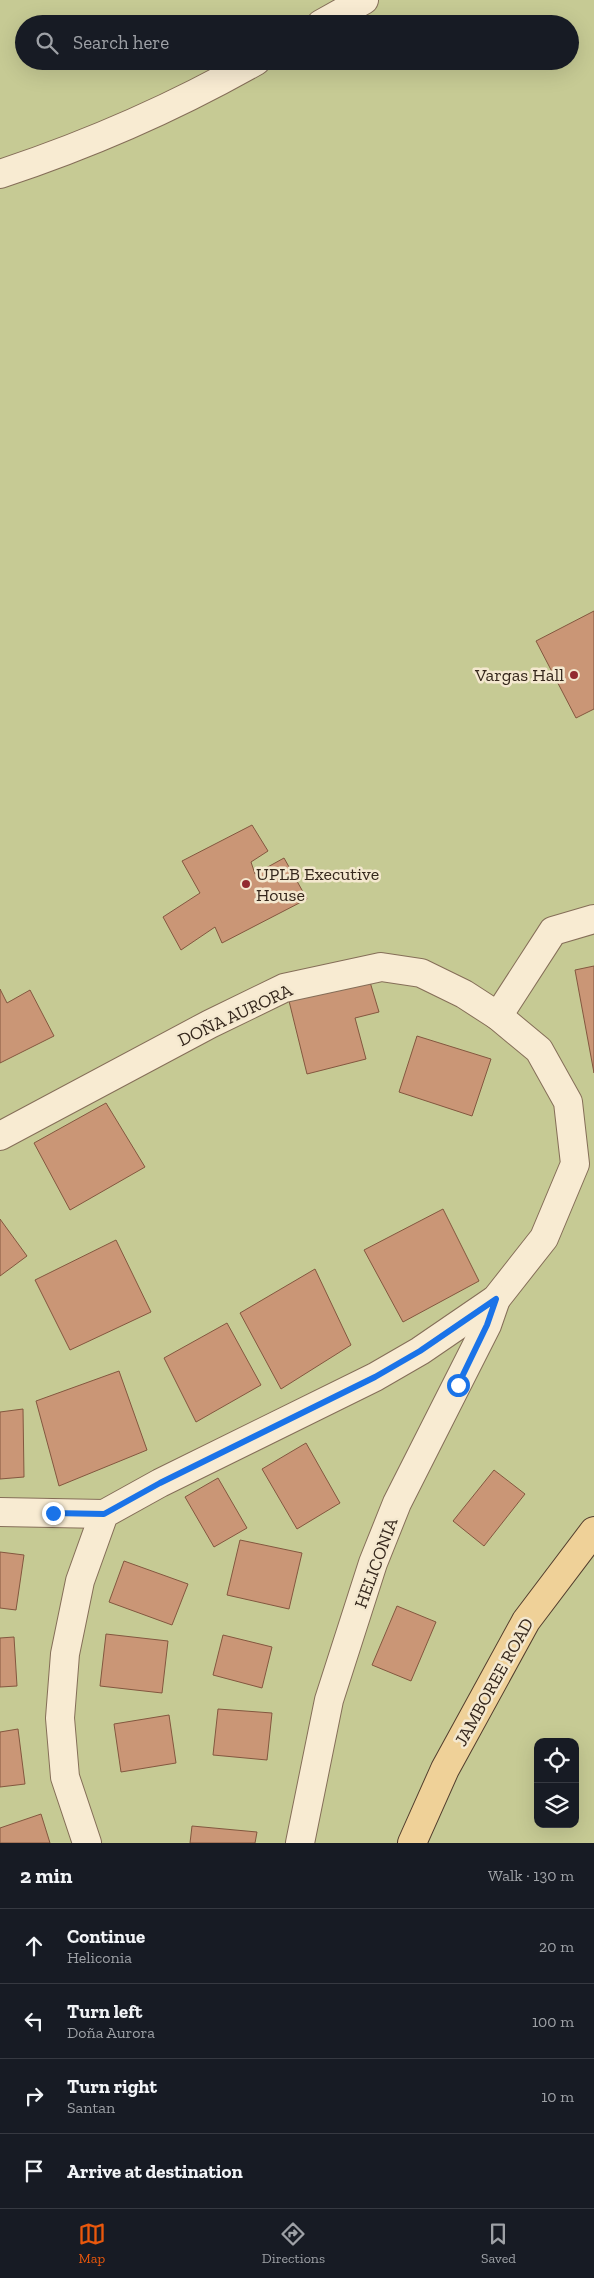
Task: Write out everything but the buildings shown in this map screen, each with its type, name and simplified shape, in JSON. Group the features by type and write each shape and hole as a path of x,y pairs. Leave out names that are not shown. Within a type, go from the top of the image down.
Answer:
{"main road":[{"name":"JAMBOREE ROAD","path":"412,1843 445,1769 526,1621 594,1531"}],"street":[{"path":"338,15 364,0"},
{"path":"0,174 59,155 126,126 241,70"},
{"path":"498,1016 553,931 594,919"},
{"name":"DOÑA AURORA","path":"0,1136 210,1024 284,988 381,967 421,972 464,994 498,1016 539,1050 568,1102 575,1164 544,1238 496,1299 420,1351 375,1377 176,1474 104,1514"},
{"name":"HELICONIA","path":"300,1843 329,1700 373,1563 397,1503 483,1334 496,1299"},
{"path":"0,1512 104,1514 78,1590 65,1654 60,1718 65,1776 87,1843"}],"green space":[{"path":"0,0 594,0 594,1843 0,1843"}],"place":[{"name":"Vargas Hall","path":"574,675"},
{"name":"UPLB Executive House","path":"246,884"}],"route":[{"path":"53,1513 104,1514 160,1483 375,1377 420,1351 496,1299 487,1325 458,1385"}]}
